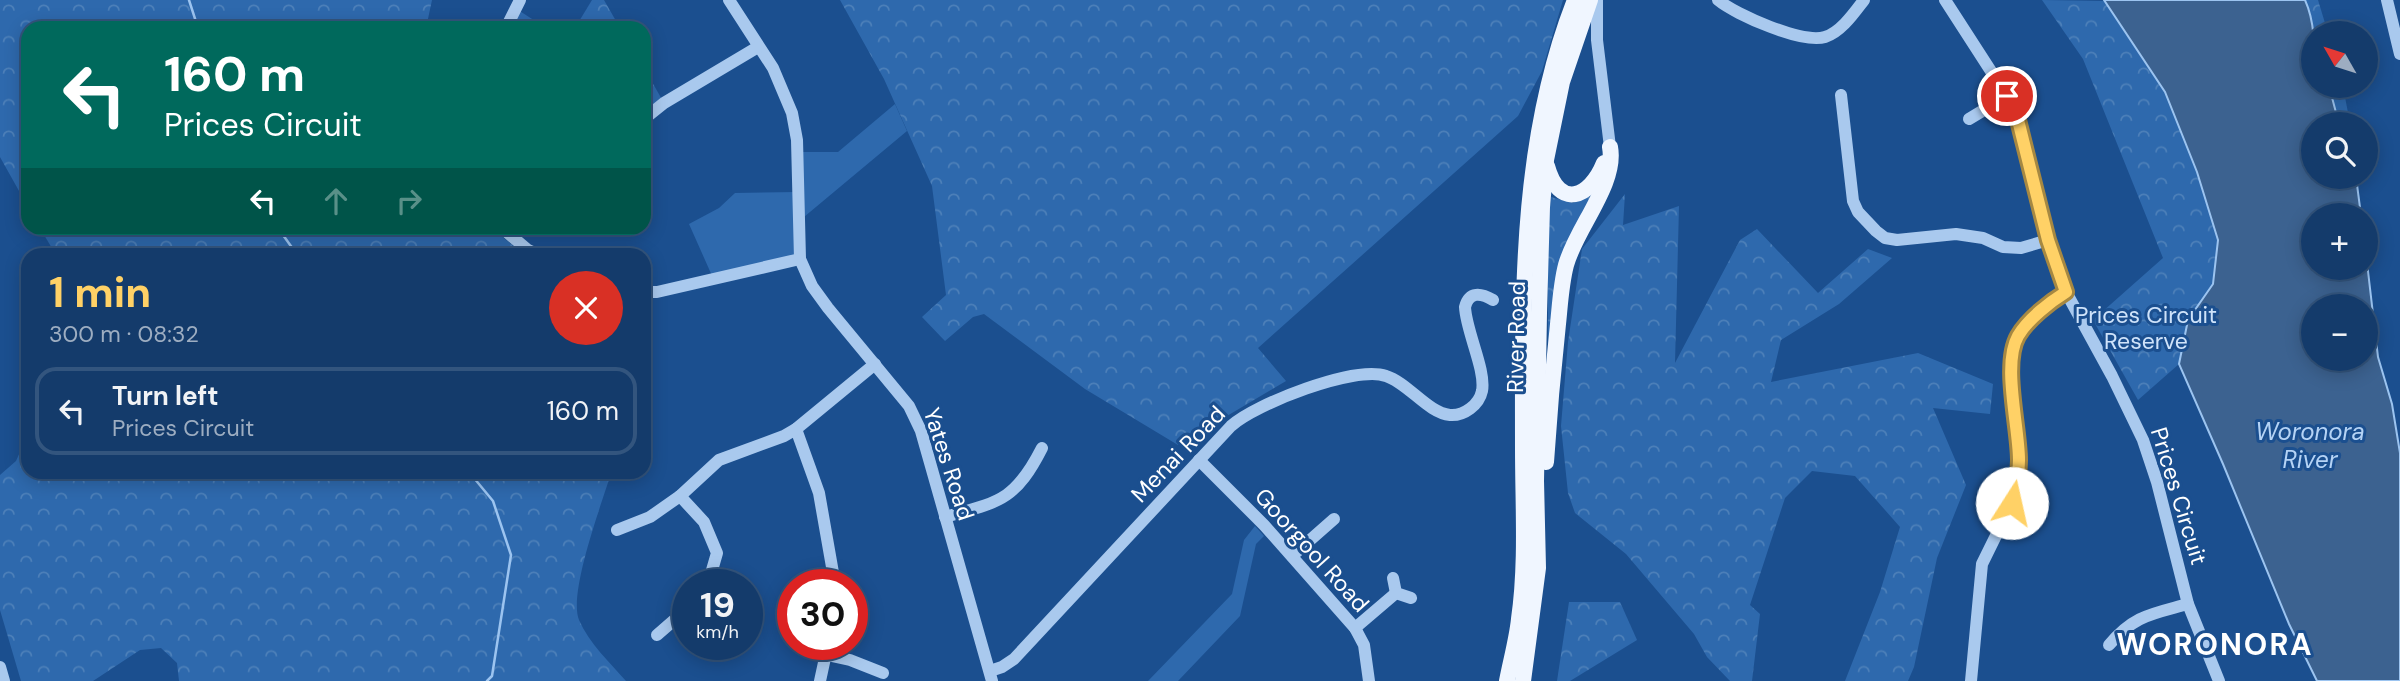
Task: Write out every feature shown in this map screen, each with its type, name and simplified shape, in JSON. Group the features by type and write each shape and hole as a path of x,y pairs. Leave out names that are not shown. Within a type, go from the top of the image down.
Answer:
{"main road":[{"name":"River Road","path":"1522,681 1538,568 1536,481 1542,207 1546,160 1563,54 1575,0"},
{"name":"River Road","path":"1507,681 1519,619 1524,566 1526,253 1537,133 1563,54 1590,0"},
{"path":"1546,160 1556,187 1566,194 1575,195 1592,185 1610,148"},
{"path":"1538,519 1545,477 1565,266 1578,232 1605,184 1611,167 1610,148"}],"street":[{"path":"510,21 520,0"},
{"name":"Yates Road","path":"729,0 773,68 785,92 797,140 800,259 812,286 909,406 922,430 991,676"},
{"path":"1597,0 1597,40 1610,148"},
{"path":"1718,0 1734,12 1800,37 1813,39 1823,38 1842,26 1864,0"},
{"name":"Prices Circuit","path":"1945,0 2007,96 2020,125 2048,240 2066,292 2143,440 2157,482 2188,604 2219,681"},
{"path":"2393,7 2400,54"},
{"path":"651,113 758,47"},
{"path":"1841,95 1853,201 1858,212 1875,231 1898,240 1956,234 1983,238 2012,248 2026,248 2048,240"},
{"path":"1969,119 2007,96"},
{"path":"510,235 526,248"},
{"path":"651,292 800,259"},
{"path":"1970,681 1982,564 2012,503 2019,470 2012,387 2014,347 2019,334 2026,326 2066,292"},
{"name":"Menai Road","path":"991,676 1014,659 1231,426 1258,407 1353,376 1371,374 1386,375 1448,415 1463,414 1474,406 1482,393 1482,381 1465,307 1466,301 1476,294 1484,294 1493,300"},
{"path":"617,530 650,517 680,496 719,460 796,429 875,364"},
{"path":"796,429 819,493 832,569"},
{"path":"945,517 993,504 1007,497 1032,468 1042,448"},
{"name":"Goorgool Road","path":"1199,460 1246,505 1355,628 1364,645 1369,681"},
{"path":"680,496 704,522 717,553 712,569"},
{"path":"1292,556 1334,519"},
{"path":"1393,578 1396,593"},
{"path":"1355,628 1396,593"},
{"path":"1396,593 1411,598"},
{"path":"2109,645 2124,627 2137,619 2188,604"},
{"path":"657,635 672,622"},
{"path":"820,681 825,660"},
{"path":"853,660 883,673"},
{"path":"0,667 4,681"}],"green space":[{"path":"0,0 432,0 428,21 21,21 21,194 0,157"},
{"path":"592,0 604,0 616,21 579,21"},
{"path":"840,0 1563,0 1542,71 1518,116 1258,348 1286,381 1178,445 1085,389 984,314 973,317 945,341 922,317 946,295 932,186 884,79"},
{"name":"Prices Circuit Reserve","path":"2042,0 2105,1 2165,92 2197,172 2218,240 2213,284 2188,320 2179,364 2138,400 2093,320 2163,258 2083,59"},
{"path":"2305,0 2318,0 2324,21 2311,21"},
{"path":"515,8 535,21 517,21 511,17"},
{"path":"651,80 664,103 651,113"},
{"path":"2332,98 2345,98 2348,112 2336,112"},
{"path":"895,104 907,131 798,222 800,259 713,278 689,224 719,208 735,193 798,192 798,152 838,152"},
{"path":"1593,193 1548,345 1548,224 1551,197 1573,203"},
{"path":"1625,194 1623,225 1679,206 1675,363 1740,240 1757,229 1818,293 1868,249 1892,258 1839,304 1781,340 1771,382 1918,353 1993,384 1990,414 1933,408 1966,485 1937,558 1914,667 1908,681 1845,681 1880,592 1900,527 1855,476 1812,471 1785,498 1750,605 1760,614 1752,681 1730,681 1707,657 1694,634 1626,554 1575,513 1568,493 1561,426 1568,342 1582,249"},
{"path":"44,235 500,235 516,248 52,248"},
{"path":"21,450 21,479 609,479 582,570 577,607 579,620 588,637 626,681 179,681 177,663 161,648 140,650 93,681 21,681 0,610 0,475 16,461"},
{"path":"1255,526 1264,536 1256,544 1240,616 1178,681 1148,681 1232,594 1244,540"},
{"path":"1569,602 1620,602 1637,640 1570,681 1557,681"}],"water":[{"name":"Woronora River","path":"2104,0 2305,0 2311,21 2301,21 2301,98 2332,98 2336,112 2301,112 2301,189 2358,189 2359,203 2301,203 2301,280 2369,280 2371,294 2301,294 2301,371 2378,371 2378,357 2392,404 2400,453 2400,681 2317,681 2289,624 2179,364 2188,320 2213,284 2218,240 2197,172 2165,92"}],"waterway":[{"path":"189,0 196,21"},
{"path":"283,235 292,248"},
{"path":"475,479 493,501 511,555 492,676 487,681"}],"district":[{"name":"WORONORA","path":"2215,645"}],"route":[{"path":"2007,96 2017,116 2048,240 2066,292 2026,326 2019,334 2014,347 2012,387 2019,470 2012,503"}]}
